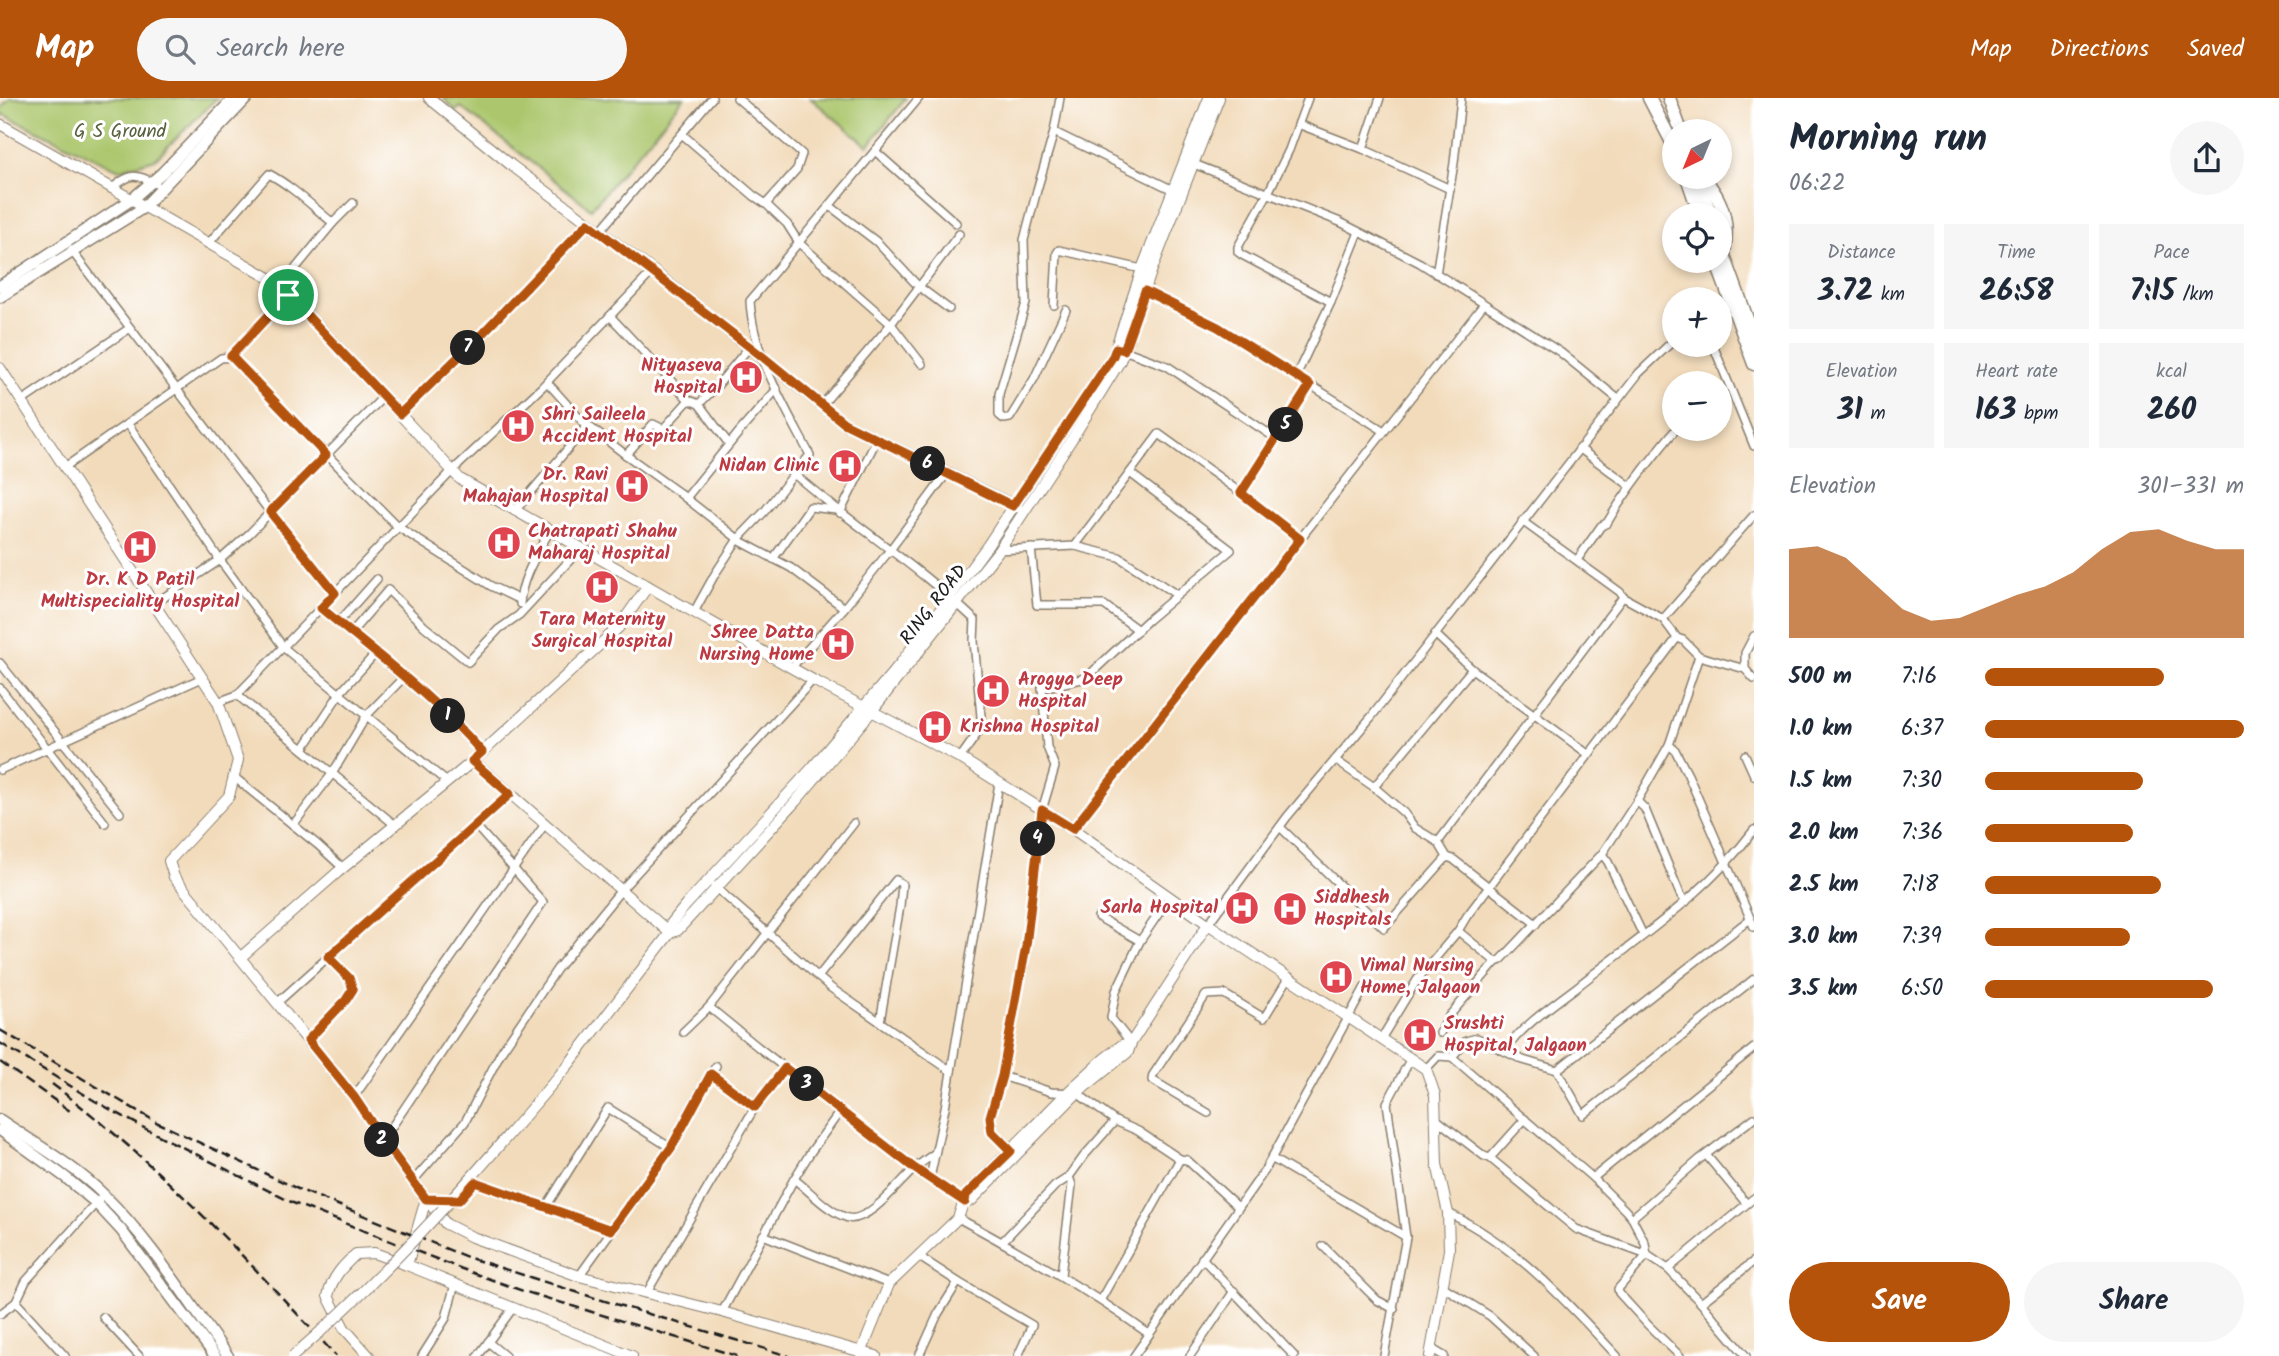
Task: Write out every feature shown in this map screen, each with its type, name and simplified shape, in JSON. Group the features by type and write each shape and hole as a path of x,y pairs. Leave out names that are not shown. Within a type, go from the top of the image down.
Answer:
{"highway":[{"path":"1649,98 1662,122"},
{"path":"1658,98 1665,119"},
{"path":"1669,98 1677,119"},
{"path":"1678,98 1684,119"},
{"path":"1728,273 1754,338"},
{"path":"1732,316 1754,364"}],"main road":[{"path":"0,286 143,208 157,185 234,98"},
{"path":"0,297 131,200 157,185 247,98"},
{"path":"429,98 511,165 750,346 844,423 1018,508 868,709"},
{"path":"1140,289 1142,269 1173,190 1190,162 1209,98"},
{"name":"RING ROAD","path":"293,1356 370,1286 474,1176 569,1064 670,933 678,930 712,884 796,801 999,550 1018,508 1073,437 1120,361 1120,349 1140,289 1190,162 1219,98"},
{"path":"0,124 278,284 460,479 813,680 960,758 1073,829 1208,924 1426,1069 1436,1096 1437,1164 1448,1213 1449,1250 1431,1353"},
{"path":"0,368 218,702 238,760 229,796 169,861 174,877 354,1097 446,1224 472,1237 579,1276 722,1312 876,1356"},
{"path":"241,957 482,752 619,627 649,586"},
{"path":"472,761 670,933"},
{"path":"861,1353 889,1284 958,1218 965,1202 972,1200 1072,1093 1128,1052 1131,1043 1208,924"},
{"path":"0,1120 100,1199 162,1265 229,1356"},
{"path":"0,1130 100,1199 215,1356"},
{"path":"407,1265 426,1199"},
{"path":"369,1356 344,1328 328,1296 330,1284 356,1254 374,1253 632,1356"}],"street":[{"path":"600,232 712,98"},
{"path":"737,98 802,154 797,169 766,204"},
{"path":"694,612 738,539 764,512 810,455 763,357 751,321 750,301 919,98"},
{"path":"1060,98 1054,132 1024,240 1026,303 999,394 999,415 1004,419 1010,418 1034,379 1066,310"},
{"path":"1308,98 1289,150 1238,247 1238,252 1331,302"},
{"path":"1363,149 1380,98"},
{"path":"1436,274 1461,98"},
{"path":"1298,124 1363,149 1450,189"},
{"path":"1054,132 1173,190"},
{"path":"683,135 787,224 799,243 891,324 922,363"},
{"path":"875,151 956,223"},
{"path":"1190,162 1339,222 1436,274 1560,352 1618,398"},
{"path":"208,244 269,174 287,184 333,223"},
{"path":"111,189 127,176 141,175 157,185"},
{"path":"65,467 221,358 231,356 286,292 286,280 353,203"},
{"path":"830,205 877,242 918,286 949,309"},
{"path":"400,414 482,334 588,223"},
{"path":"1296,376 1331,302 1359,232"},
{"path":"822,405 891,324 959,234"},
{"path":"69,248 335,593"},
{"path":"1054,305 1059,250 1142,269"},
{"path":"218,702 237,695 452,471 547,382 653,271"},
{"path":"1140,289 1218,327 1384,431"},
{"path":"1073,829 1485,304"},
{"path":"610,316 689,400 699,404 729,444"},
{"path":"22,401 131,328"},
{"path":"699,404 718,386 750,346"},
{"path":"1120,349 1167,366 1277,439"},
{"path":"1208,924 1280,827 1372,716 1618,398 1662,351"},
{"path":"231,356 398,527 491,586 520,600"},
{"path":"1718,357 1754,446"},
{"path":"547,382 588,425 626,455 738,539 791,568 844,608"},
{"path":"1241,493 1310,385"},
{"path":"686,498 777,389"},
{"path":"154,604 220,560 383,397"},
{"path":"626,455 653,424 663,429 689,400"},
{"path":"128,424 220,560 284,648 447,782"},
{"path":"515,511 588,425"},
{"path":"1075,546 1159,434 1300,539"},
{"path":"838,512 877,439"},
{"path":"1577,560 1601,527 1607,523 1630,485 1667,441"},
{"path":"1578,449 1630,485"},
{"path":"792,667 890,551 947,473"},
{"path":"1014,1153 992,1132 990,1117 1002,1076 1026,946 1042,810 1055,767 1047,747 1042,688 1086,678 1231,550 1130,473"},
{"path":"794,474 975,620 974,641 982,727 960,758"},
{"path":"773,559 810,507 838,512"},
{"path":"1663,618 1754,515"},
{"path":"1522,521 1623,597 1663,618 1677,638 1683,640 1699,656 1745,670 1754,679"},
{"path":"519,615 520,594 550,530"},
{"path":"988,545 999,550 1075,546 1119,557 1177,595"},
{"path":"351,633 388,590 468,662 499,629 519,615 581,548"},
{"path":"1031,548 1037,605 1104,605 1138,630"},
{"path":"338,623 377,579"},
{"path":"1438,842 1623,597"},
{"path":"321,608 436,706 482,752"},
{"path":"1435,634 1472,669 1588,754"},
{"path":"1745,670 1745,653 1754,636"},
{"path":"1381,1039 1417,980 1458,932 1467,916 1677,638"},
{"path":"303,749 340,693 375,654"},
{"path":"1440,1033 1449,1016 1496,962 1501,960 1602,854 1669,745 1699,656"},
{"path":"0,663 120,813"},
{"path":"1374,787 1472,669"},
{"path":"0,770 202,678"},
{"path":"293,825 332,774 367,715 403,678"},
{"path":"413,1181 465,1122 508,1041 557,969 621,890 813,680"},
{"path":"0,688 105,823"},
{"path":"237,695 395,825"},
{"path":"1556,1070 1752,923 1688,775 1675,750 1669,745"},
{"path":"1745,755 1754,775"},
{"path":"1335,760 1374,787 1404,813 1415,828 1438,842 1447,858"},
{"path":"234,777 343,868"},
{"path":"930,1178 951,1071 999,783"},
{"path":"278,1002 510,794"},
{"path":"1637,801 1645,809 1680,894 1686,902"},
{"path":"683,1032 709,1007 854,823"},
{"path":"354,1097 545,824"},
{"path":"383,1140 543,901 475,825"},
{"path":"1280,827 1384,928 1447,858"},
{"path":"1506,1050 1511,1042 1553,1005 1686,902 1754,830"},
{"path":"1602,854 1643,935"},
{"path":"1447,858 1453,859 1536,924"},
{"path":"818,976 895,880 902,884 880,1022"},
{"path":"712,884 818,976 951,1071"},
{"path":"1131,1043 1111,1018 1116,991 1140,941 1170,897"},
{"path":"1098,916 1140,941"},
{"path":"1458,932 1496,962"},
{"path":"308,1040 353,989 349,978 328,957"},
{"path":"1208,1113 1152,1080 1153,1075 1206,995 1224,994 1264,1018 1289,978"},
{"path":"1452,1057 1466,1041 1477,1038 1523,1060 1556,1070 1583,1115 1754,979"},
{"path":"1134,1356 1271,1158 1365,987"},
{"path":"709,1007 914,1168 965,1202"},
{"path":"1593,1178 1754,1048"},
{"path":"1426,1069 1438,1056 1452,1057 1593,1178 1632,1218 1645,1243 1647,1255 1618,1289 1619,1293 1680,1356"},
{"path":"1384,1356 1406,1237 1387,1103 1411,1058"},
{"path":"579,1276 671,1148 716,1066"},
{"path":"646,1294 755,1107 785,1068"},
{"path":"711,1074 755,1107"},
{"path":"1002,1076 1051,1092 1072,1093 1115,1121 1138,1131 1180,1159 1186,1160 1238,1207"},
{"path":"546,1207 608,1108 671,1148"},
{"path":"722,1312 794,1179 841,1110"},
{"path":"1632,1218 1700,1159 1754,1118"},
{"path":"1436,1119 1490,1158 1576,1229 1647,1255 1668,1269 1701,1303 1745,1356"},
{"path":"1490,1158 1525,1119"},
{"path":"1002,1242 1055,1186 1069,1177 1115,1121"},
{"path":"794,1179 836,1213 857,1219 870,1212 914,1168 935,1153"},
{"path":"1707,1156 1746,1203"},
{"path":"1271,1158 1406,1237"},
{"path":"1101,1299 1180,1159"},
{"path":"1061,1275 1072,1185 1069,1177"},
{"path":"426,1199 459,1200 475,1182 611,1230"},
{"path":"1668,1269 1754,1198"},
{"path":"0,1314 16,1302 26,1281 100,1199"},
{"path":"1448,1213 1467,1222 1531,1268 1556,1290 1617,1356"},
{"path":"958,1218 1101,1299 1149,1334"},
{"path":"763,1235 889,1284"},
{"path":"1323,1246 1377,1300 1394,1309"},
{"path":"918,1256 1032,1325 1018,1356"},
{"path":"1202,1258 1294,1356"},
{"path":"1701,1303 1754,1261"},
{"path":"919,1356 938,1314 958,1282"},
{"path":"422,1356 446,1318 455,1284"},
{"path":"1442,1286 1490,1316 1534,1356"},
{"path":"1190,1356 1234,1292"},
{"path":"16,1302 65,1356"},
{"path":"478,1356 513,1308"},
{"path":"103,1317 139,1356"},
{"path":"488,1342 505,1356"},
{"path":"603,1345 607,1356"},
{"path":"1431,1353 1444,1356"}],"green space":[{"name":"G S Ground","path":"10,98 217,98 155,159 119,170 0,113 0,109"},
{"path":"443,98 684,98 591,209 461,107 456,111"},
{"path":"810,98 906,98 868,146"}],"railway":[{"path":"0,1030 158,1123 298,1189 467,1257 789,1356"},
{"path":"0,1043 146,1129 293,1203 523,1291 737,1356"},
{"path":"0,1062 70,1111"},
{"path":"52,1084 91,1114 165,1179 235,1248 336,1356"}],"place":[{"name":"Nityaseva Hospital","path":"746,377"},
{"name":"Shri Saileela Accident Hospital","path":"518,426"},
{"name":"Nidan Clinic","path":"845,466"},
{"name":"Dr. Ravi Mahajan Hospital","path":"632,486"},
{"name":"Chatrapati Shahu Maharaj Hospital","path":"504,543"},
{"name":"Dr. K D Patil Multispeciality Hospital","path":"140,547"},
{"name":"Tara Maternity Surgical Hospital","path":"602,587"},
{"name":"Shree Datta Nursing Home","path":"838,644"},
{"name":"Arogya Deep Hospital","path":"993,691"},
{"name":"Krishna Hospital","path":"935,727"},
{"name":"Sarla Hospital","path":"1242,908"},
{"name":"Siddhesh Hospitals","path":"1290,909"},
{"name":"Vimal Nursing Home, Jalgaon","path":"1336,977"},
{"name":"Srushti Hospital, Jalgaon","path":"1420,1035"}],"route":[{"path":"588,223 653,271 844,423 1013,506 1116,348 1124,350 1145,291 1218,327 1310,385 1241,493 1300,539 1073,829 1042,810 1026,946 1002,1076 990,1117 992,1132 1011,1151 966,1195 965,1202 914,1168 785,1068 755,1107 711,1074 671,1148 611,1230 475,1182 459,1200 426,1199 354,1097 308,1040 353,989 349,978 328,957 510,794 472,761 482,752 465,732 321,608 335,593 270,512 326,455 231,356 288,295 400,414 482,334 588,223"}]}
